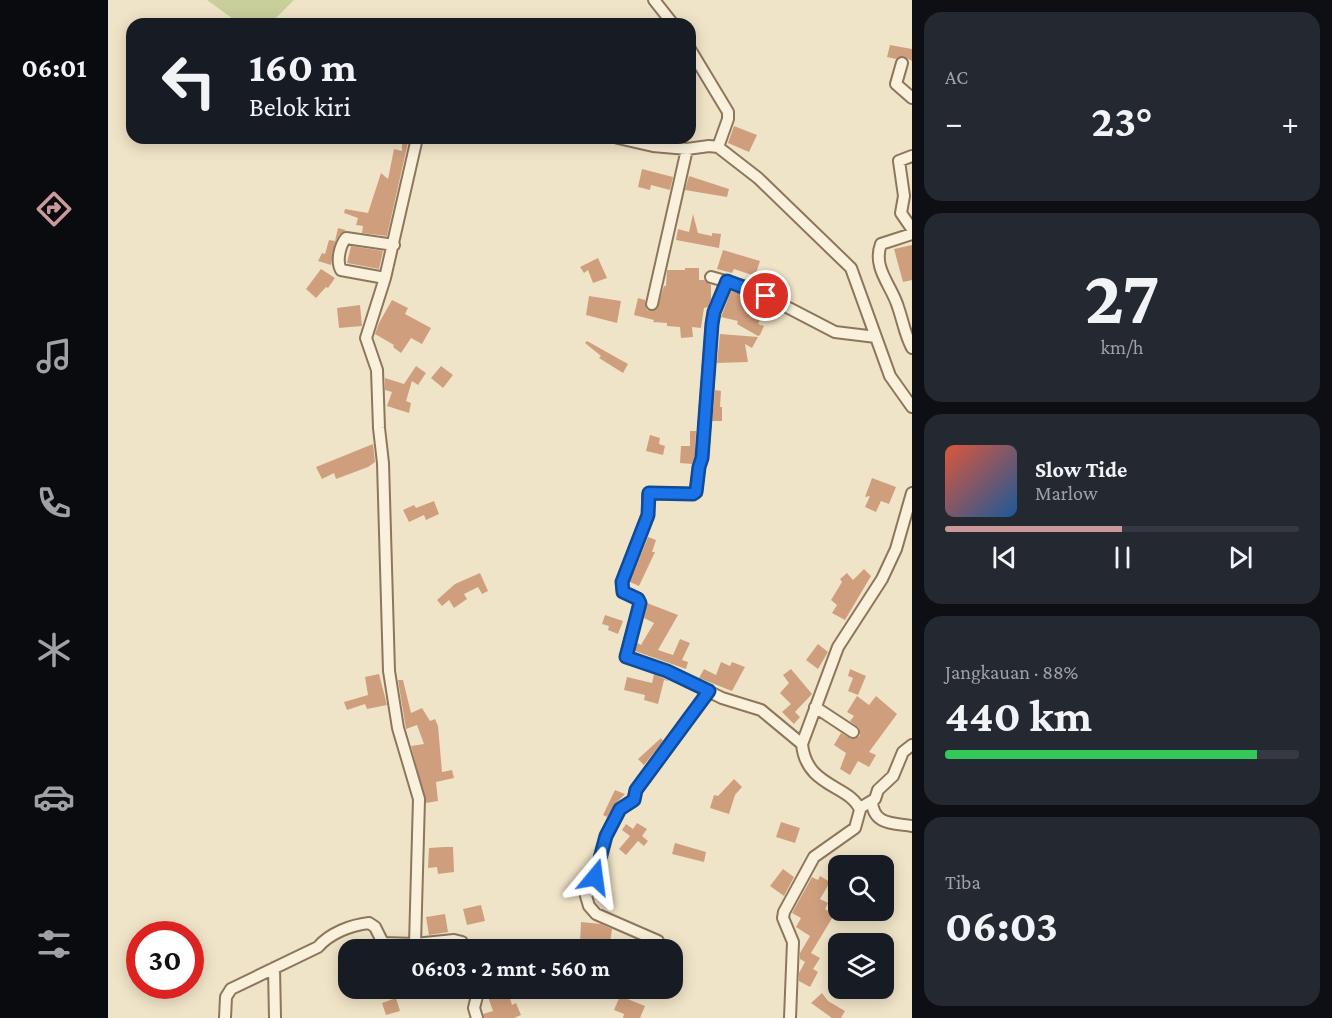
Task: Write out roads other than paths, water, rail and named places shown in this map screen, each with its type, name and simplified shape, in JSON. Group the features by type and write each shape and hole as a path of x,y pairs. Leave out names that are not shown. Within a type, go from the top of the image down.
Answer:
{"street":[{"path":"654,0 668,18"},
{"path":"696,59 729,114 718,147"},
{"path":"902,63 896,84 912,98"},
{"path":"415,939 419,799 398,728 388,671 383,464 376,370 366,338 385,279 416,144"},
{"path":"644,144 687,149 718,147 758,178 851,268 890,376 912,407"},
{"path":"652,303 687,149"},
{"path":"912,156 899,161 899,167 904,196 901,213 912,229"},
{"path":"912,234 881,244 878,252 885,282 898,305 905,334 912,348"},
{"path":"385,279 353,274 340,269 340,249 346,238 393,245"},
{"path":"711,277 750,288 835,332 876,337"},
{"path":"727,281 714,312 712,324 702,458 696,492 693,494 648,494 648,515 626,567 622,588 624,593 638,599 640,603 626,657 667,671 709,691 760,710 802,744"},
{"path":"790,1018 793,942 783,913 814,857 855,828 860,808 814,773 803,752 802,744 838,647 886,570 896,549 909,517 912,492"},
{"path":"653,939 596,914 589,906 586,896 595,877 606,836 620,809 634,800 636,790 709,691"},
{"path":"815,707 853,732"},
{"path":"912,745 903,752 893,776 878,790 872,801 872,811 878,818 912,826"},
{"path":"860,808 872,801"},
{"path":"225,1018 225,1001 229,992 318,947 326,937 368,923 375,927 380,939"},
{"path":"274,968 275,1018"},
{"path":"476,999 474,1008 477,1018"}]}
